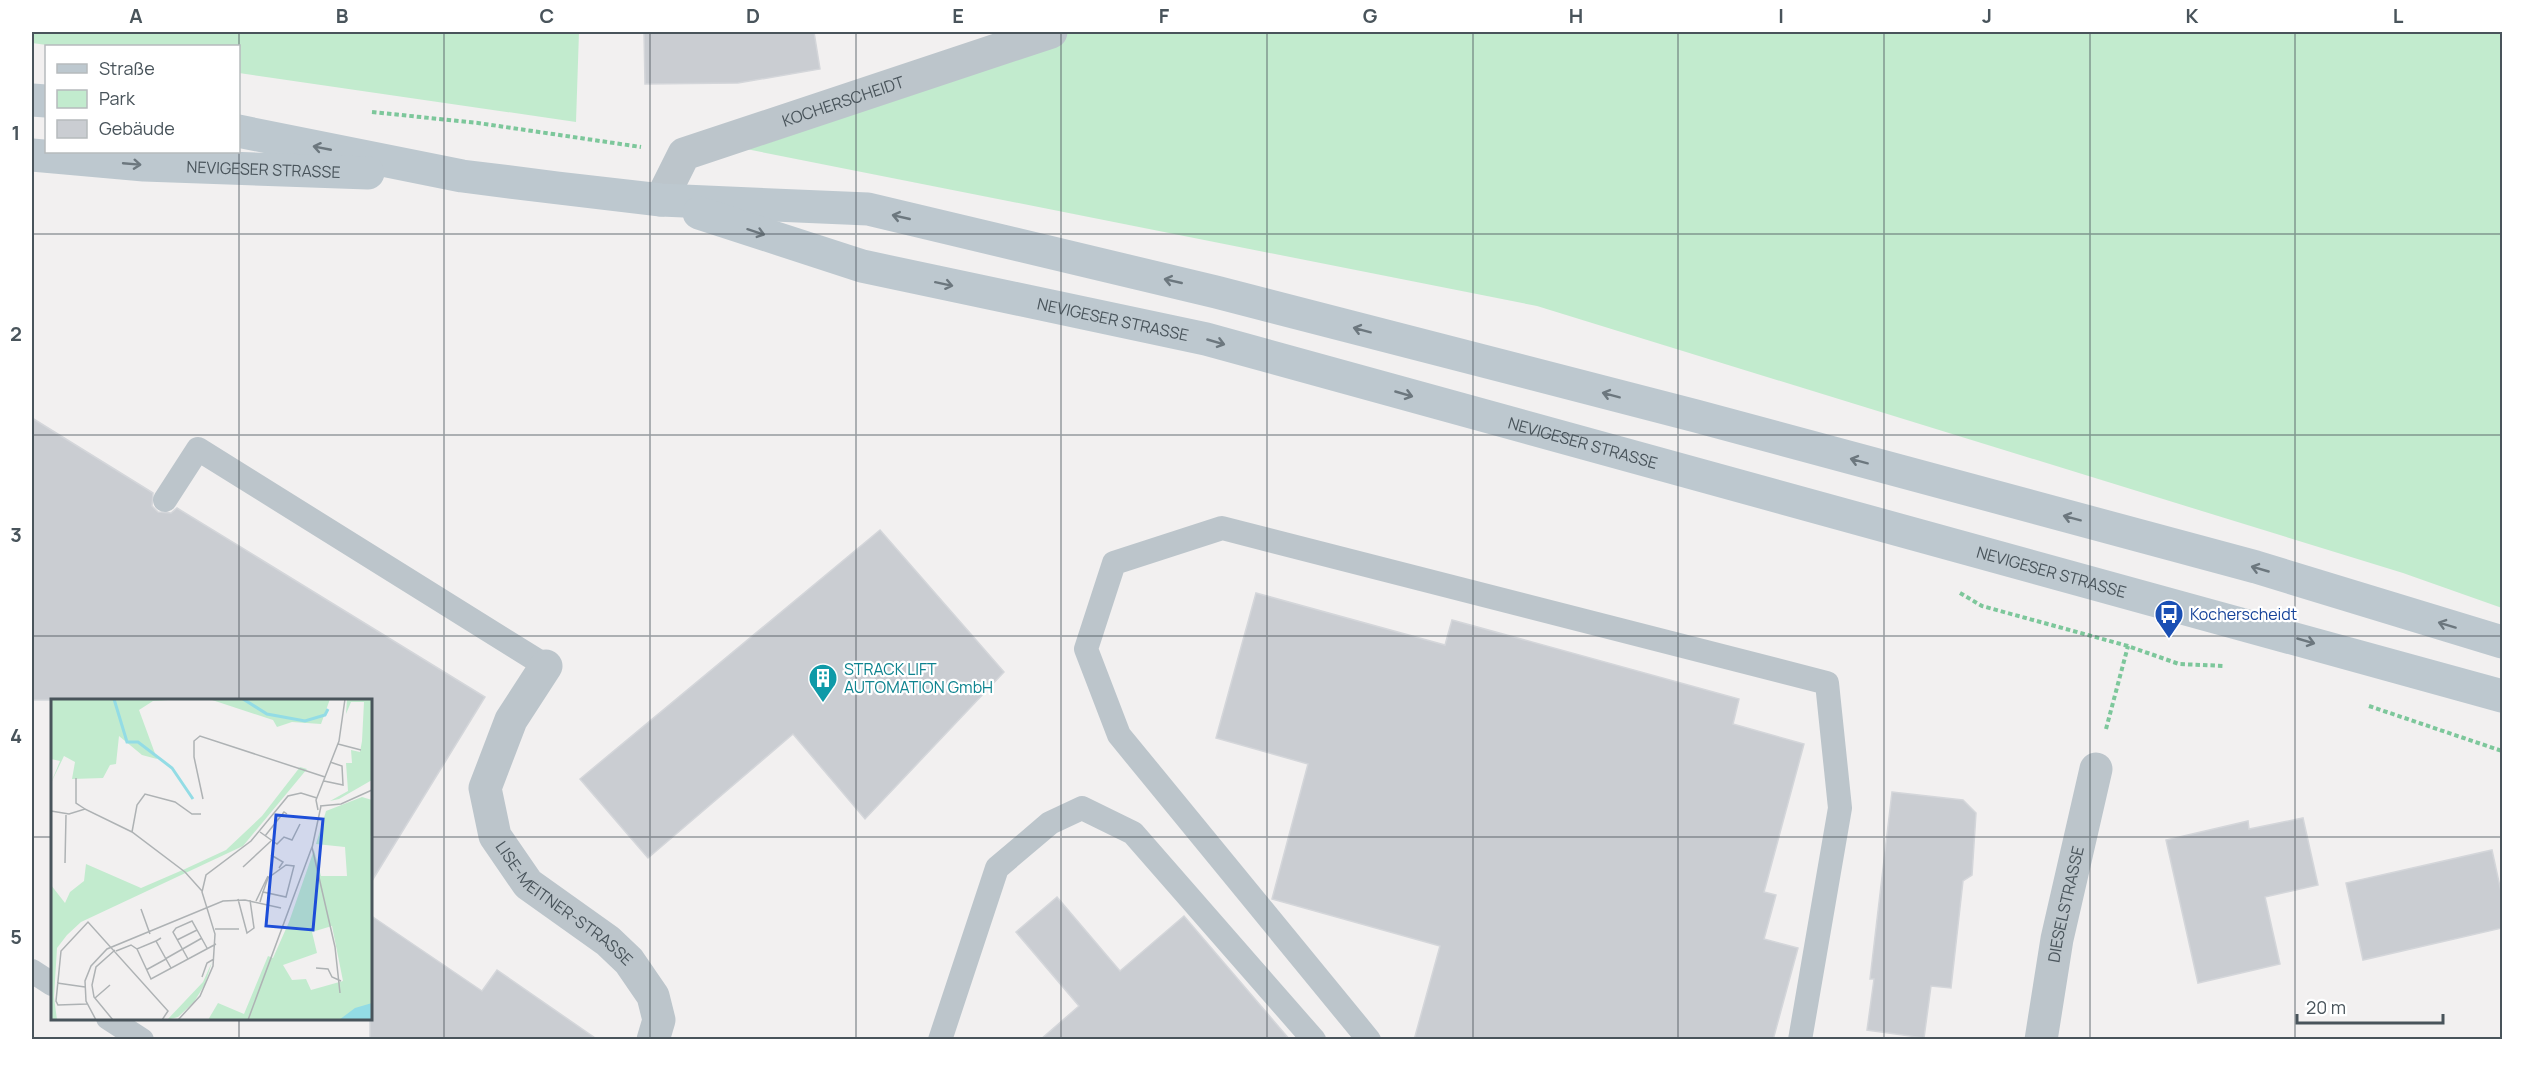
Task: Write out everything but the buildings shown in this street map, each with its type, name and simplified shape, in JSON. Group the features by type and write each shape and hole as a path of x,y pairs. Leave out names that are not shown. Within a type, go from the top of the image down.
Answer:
{"main road":[{"name":"NEVIGESER STRASSE","path":"240,131 462,176 661,200 868,209 1216,292 1696,416 2256,567 2502,642"},
{"name":"NEVIGESER STRASSE","path":"32,155 144,165 462,176"},
{"name":"NEVIGESER STRASSE","path":"661,200 862,266 1206,339 2502,696"}],"street":[{"name":"KOCHERSCHEIDT","path":"684,154 1051,32"},
{"path":"661,200 684,154"},
{"name":"LISE-MEITNER-STRASSE","path":"546,666 511,720 485,788 495,836 528,884 609,942 629,961 653,996 659,1020 653,1040"},
{"name":"DIESELSTRASSE","path":"2041,1040 2057,939 2096,769"}],"lane":[{"path":"165,500 198,448 546,666"},
{"path":"1369,1040 1119,735 1086,649 1114,563 1222,528 1827,683 1840,808 1800,1040"},
{"path":"940,1040 998,868 1050,823 1082,808 1133,833 1314,1040"},
{"path":"32,971 51,983"},
{"path":"111,1020 142,1040"}],"path":[{"path":"364,111 478,123 684,154"},
{"path":"2096,769 2128,646"}],"green space":[{"path":"32,32 579,32 576,122 240,73 240,45 47,45 32,43"},
{"path":"1040,32 2502,32 2502,608 2403,573 1537,306 731,146"}],"place":[{"name":"Kocherscheidt","path":"2169,640"},
{"name":"STRACK LIFT AUTOMATION GmbH","path":"823,704"}]}
